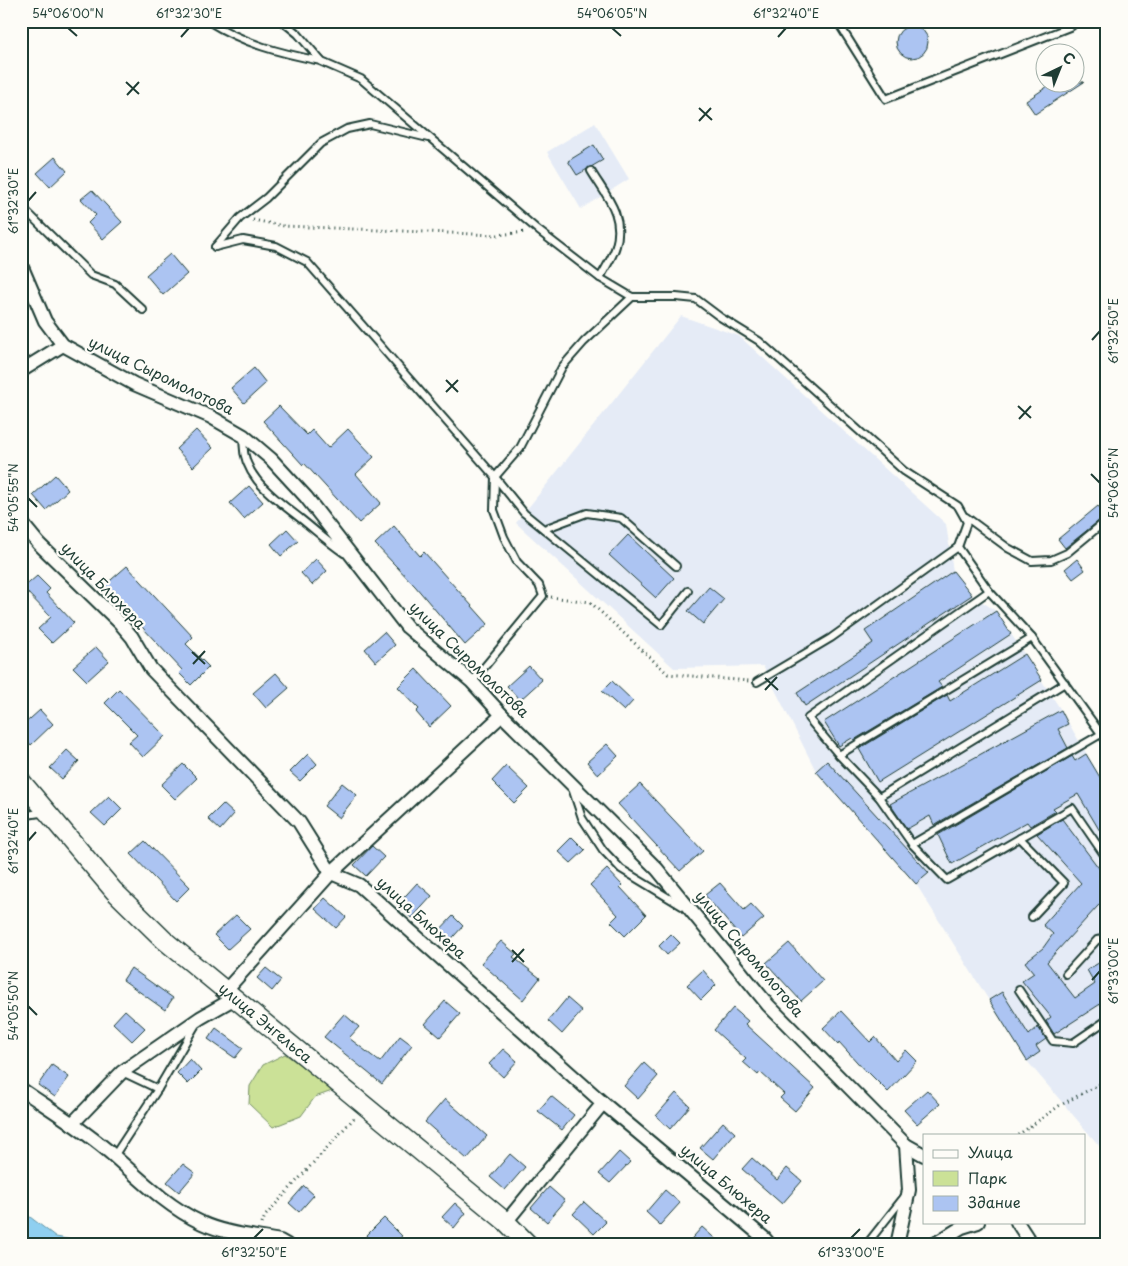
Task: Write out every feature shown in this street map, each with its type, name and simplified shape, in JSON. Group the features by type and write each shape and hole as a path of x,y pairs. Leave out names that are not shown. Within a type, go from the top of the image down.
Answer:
{"main road":[{"name":"улица Энгельса","path":"21,781 114,891 164,940 366,1105 506,1222 530,1245"}],"street":[{"name":"улица Сыромолотова","path":"21,264 45,321 63,345 134,384 211,416 244,436 271,459 289,478 356,560 407,627 472,682 502,715 657,869 768,1005 906,1145 923,1154"},
{"path":"21,370 63,345"},
{"name":"улица Блюхера","path":"21,522 39,544 120,623 132,637 152,669 299,822 331,873 359,885 604,1102 770,1245"},
{"path":"72,1124 122,1072 231,994 242,975 331,873 502,715"},
{"path":"21,1089 114,1156 173,1206 202,1223 222,1230 287,1245"},
{"path":"506,1222 604,1102"},
{"path":"897,1245 909,1190 906,1145"},
{"path":"933,1245 973,1224"},
{"path":"1019,1226 1032,1245"}],"lane":[{"path":"208,21 228,34 278,53 322,62 361,79 539,231 600,278 632,297 696,299 720,317 760,341 904,471 958,506 967,522 958,547 831,638 757,682"},
{"path":"282,21 298,34 322,62"},
{"path":"837,21 886,99 1072,26 1074,21"},
{"path":"430,139 370,124 347,129 321,143 266,198 240,218 216,247 243,240 276,246 307,262 524,512 661,625 688,591"},
{"path":"591,171 618,217 619,233 616,248 600,278"},
{"path":"21,206 91,275 115,284 143,310"},
{"path":"472,682 544,596 539,584 517,562 504,537 494,510 495,477 520,448 562,367 584,342 632,297"},
{"path":"244,436 243,450 246,460 265,490 324,539 356,560"},
{"path":"544,529 587,513 621,518 676,566"},
{"path":"963,515 1008,548 1032,561 1051,560 1067,553 1107,520"},
{"path":"958,547 989,591 1032,638 1107,742"},
{"path":"989,591 808,718 839,755 879,797 912,844 946,880 1072,808 1107,859"},
{"path":"839,755 1032,638"},
{"path":"879,797 1065,683"},
{"path":"912,844 1101,734"},
{"path":"569,782 582,818 603,850 620,869 692,912"},
{"path":"21,816 47,812"},
{"path":"1020,838 1064,883 1032,917"},
{"path":"1066,974 1097,940 1107,938"},
{"path":"1019,990 1053,1041 1073,1043 1107,1020"},
{"path":"114,1156 158,1089 200,1018"},
{"path":"122,1072 158,1089"},
{"path":"866,1245 909,1190"},
{"path":"1019,1226 1025,1245"}],"path":[{"path":"240,218 284,226 496,235 539,231"},
{"path":"544,596 590,602 668,674 757,682"},
{"path":"1019,1134 1059,1106 1107,1079"},
{"path":"258,1237 265,1216 366,1105"}],"shaded area":[{"path":"595,123 629,179 581,209 547,152"},
{"path":"681,316 739,336 946,524 953,571 972,595 996,611 1061,710 1107,789 1107,1155 1027,1061 916,884 816,771 763,666 674,668 516,523"}],"green space":[{"path":"285,1054 335,1090 315,1097 301,1116 273,1127 249,1104 250,1086 263,1065"}],"water":[{"path":"21,1210 56,1237 100,1245 21,1245"}],"building":[{"path":"912,26 924,30 928,42 924,54 912,58 900,54 896,42 900,30"},
{"path":"1039,92 1069,92 1035,114 1026,101"},
{"path":"594,145 603,160 577,175 568,161"},
{"path":"55,157 67,171 50,187 37,173"},
{"path":"92,190 122,222 103,239 88,223 96,215 81,199"},
{"path":"170,254 187,274 163,295 146,275"},
{"path":"254,368 266,383 244,403 231,388"},
{"path":"279,406 307,435 312,430 328,448 348,429 374,457 356,474 381,503 359,523 263,421"},
{"path":"196,430 213,448 193,467 176,449"},
{"path":"55,475 68,490 46,510 33,495"},
{"path":"249,486 263,502 244,519 230,503"},
{"path":"1098,506 1106,515 1065,548 1058,539"},
{"path":"394,526 420,556 424,552 488,624 465,645 415,586 375,544"},
{"path":"287,529 298,541 281,556 271,544"},
{"path":"628,535 674,578 656,598 609,555"},
{"path":"316,559 327,571 312,585 301,573"},
{"path":"1077,559 1085,570 1073,579 1065,569"},
{"path":"127,566 193,637 186,644 209,667 191,685 179,673 182,670 104,586"},
{"path":"953,571 972,595 805,706 797,693 873,643 865,631"},
{"path":"37,576 50,589 46,593 74,623 52,643 38,629 51,617 23,588"},
{"path":"709,587 724,599 703,624 688,611"},
{"path":"996,611 1011,634 938,682 942,687 854,740 852,738 839,746 824,722"},
{"path":"384,632 395,645 376,662 365,649"},
{"path":"96,647 109,661 87,681 73,667"},
{"path":"1025,654 1042,680 878,782 859,749 947,695 950,701"},
{"path":"529,666 542,680 520,700 507,686"},
{"path":"416,669 451,706 429,727 416,712 419,709 398,687"},
{"path":"276,673 289,688 266,708 253,693"},
{"path":"612,681 633,701 624,711 602,691"},
{"path":"119,689 165,736 143,757 129,742 137,735 105,703"},
{"path":"40,710 53,724 31,745 21,734 21,727"},
{"path":"1061,710 1068,724 1058,729 1068,748 934,825 930,816 907,829 890,804"},
{"path":"607,744 618,756 598,775 587,762"},
{"path":"67,750 79,761 62,779 50,768"},
{"path":"308,754 317,764 300,781 290,772"},
{"path":"1086,754 1107,789 1107,843 1078,794 1053,808 1056,811 1030,826 1027,822 952,864 938,835 1072,756 1075,761"},
{"path":"827,761 929,873 916,884 816,771"},
{"path":"183,764 197,778 175,799 161,785"},
{"path":"506,766 529,788 514,803 492,781"},
{"path":"342,783 357,795 339,818 324,806"},
{"path":"640,784 703,851 680,871 618,804"},
{"path":"109,796 122,809 105,826 91,813"},
{"path":"223,804 234,814 220,830 208,819"},
{"path":"1062,819 1107,879 1107,896 1047,962 1075,998 1095,984 1087,970 1107,958 1107,1005 1105,1001 1054,1034 1046,1021 1051,1017 1022,981 1034,973 1025,962 1043,948 1053,934 1043,925 1081,883 1037,834"},
{"path":"572,837 585,850 571,863 558,851"},
{"path":"145,841 190,887 176,901 131,854"},
{"path":"372,846 384,857 366,876 354,865"},
{"path":"607,869 622,885 620,887 646,915 625,936 611,922 618,915 590,885"},
{"path":"417,883 432,896 412,918 397,905"},
{"path":"720,883 744,910 751,904 764,918 741,938 705,895"},
{"path":"325,898 346,917 336,928 315,909"},
{"path":"236,915 250,929 228,949 214,935"},
{"path":"453,916 463,926 446,945 435,935"},
{"path":"671,934 680,943 667,955 659,946"},
{"path":"501,941 516,954 513,957 540,978 523,1000 481,963"},
{"path":"789,943 823,981 801,1001 766,963"},
{"path":"131,968 173,998 165,1010 123,980"},
{"path":"266,968 281,980 272,991 257,978"},
{"path":"703,970 716,985 701,1000 687,985"},
{"path":"1002,992 1029,1035 1038,1027 1046,1039 1036,1046 1040,1052 1027,1061 989,1000"},
{"path":"567,998 582,1011 562,1034 548,1021"},
{"path":"445,1001 460,1014 440,1037 425,1024"},
{"path":"733,1008 748,1021 745,1024 815,1088 795,1111 780,1098 784,1094 760,1072 758,1075 743,1062 746,1059 714,1030"},
{"path":"125,1010 145,1028 132,1041 113,1023"},
{"path":"841,1011 870,1042 875,1037 896,1061 906,1050 917,1061 888,1092 823,1028"},
{"path":"344,1014 359,1027 349,1038 380,1062 400,1036 412,1045 382,1084 324,1037"},
{"path":"216,1028 243,1048 235,1058 208,1039"},
{"path":"503,1049 517,1061 503,1077 489,1064"},
{"path":"190,1059 201,1071 188,1084 177,1073"},
{"path":"644,1063 658,1076 638,1099 624,1086"},
{"path":"52,1065 69,1077 55,1097 38,1085"},
{"path":"927,1090 940,1104 917,1124 904,1110"},
{"path":"676,1093 690,1106 670,1129 656,1116"},
{"path":"551,1096 574,1115 562,1130 538,1111"},
{"path":"445,1099 487,1136 467,1159 425,1122"},
{"path":"723,1122 735,1133 713,1159 700,1148"},
{"path":"619,1152 630,1162 610,1183 599,1174"},
{"path":"510,1154 525,1167 505,1190 490,1177"},
{"path":"752,1158 777,1180 787,1168 802,1181 782,1204 742,1169"},
{"path":"183,1164 195,1173 179,1192 167,1182"},
{"path":"304,1186 314,1195 299,1212 289,1203"},
{"path":"549,1187 565,1201 547,1222 531,1208"},
{"path":"665,1190 680,1203 660,1225 646,1212"},
{"path":"584,1202 606,1222 594,1234 573,1214"},
{"path":"455,1203 466,1213 454,1228 442,1217"},
{"path":"384,1218 402,1236 392,1245 357,1245"},
{"path":"702,1227 722,1245 686,1245"}]}
